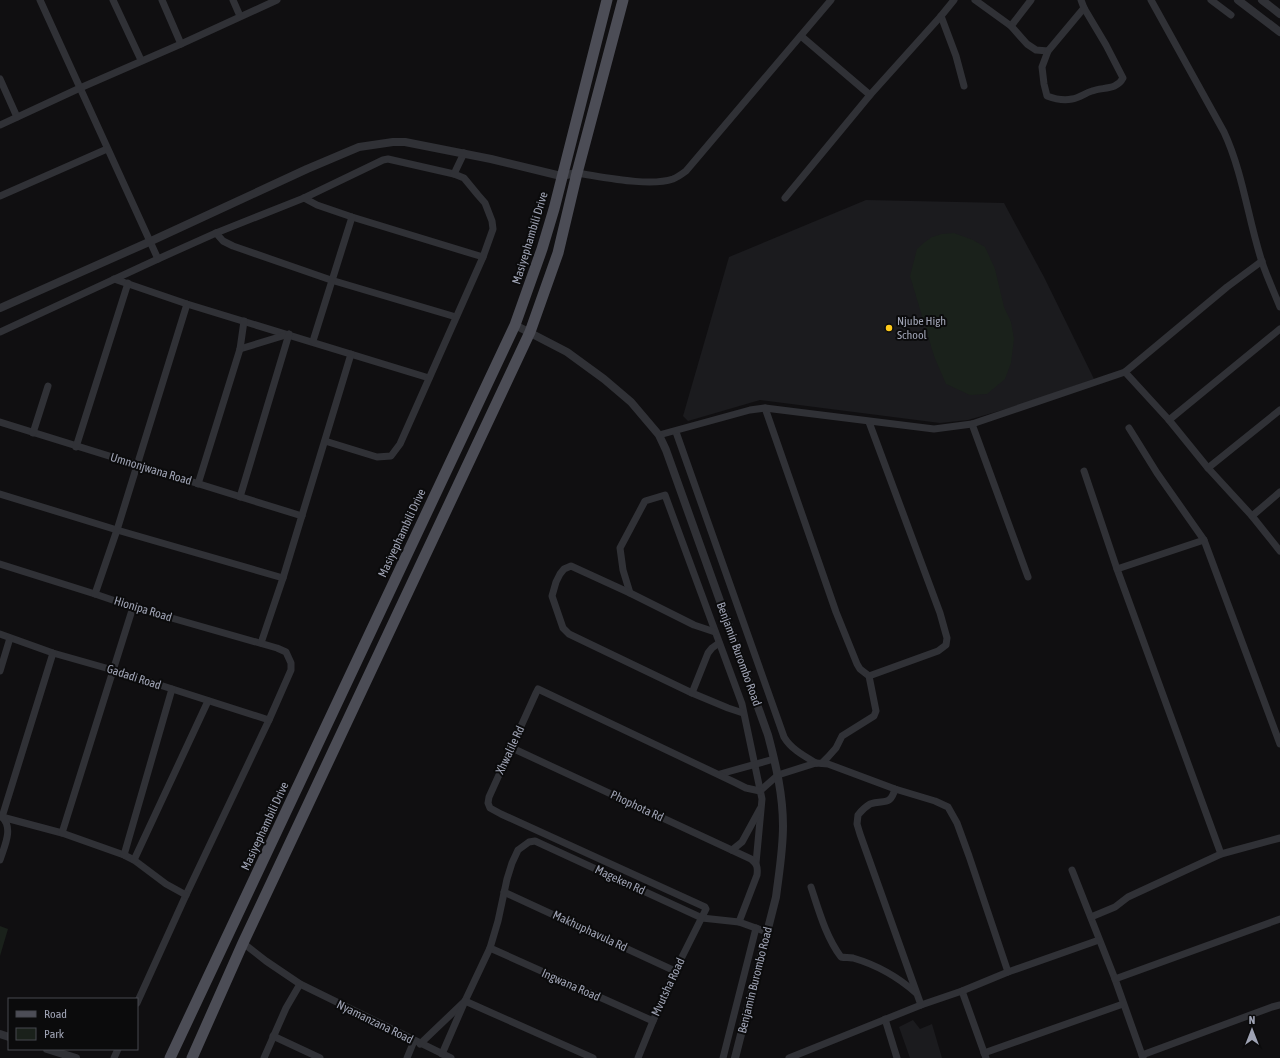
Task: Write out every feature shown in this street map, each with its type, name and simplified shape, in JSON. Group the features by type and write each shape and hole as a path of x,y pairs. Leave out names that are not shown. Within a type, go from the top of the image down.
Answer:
{"main road":[{"name":"Masiyephambili Drive","path":"170,1058 515,325 542,249 607,0"},
{"path":"192,1058 243,942 530,332 558,253 577,173 623,0"}],"street":[{"path":"40,0 149,242 158,258"},
{"path":"113,0 141,60"},
{"path":"162,0 181,44"},
{"path":"233,0 240,16"},
{"path":"0,125 141,60 181,44 277,0"},
{"path":"0,308 358,147 393,142 405,142 464,153 561,176 577,173 645,182 665,181 678,177 686,171 831,0"},
{"path":"785,198 870,95 954,0"},
{"path":"975,0 1011,26 1027,44 1036,50 1048,51"},
{"path":"1011,26 1031,0"},
{"path":"1081,0 1123,78 1121,82 1115,86 1094,90 1072,99 1058,100 1051,98 1047,96 1045,91 1042,67 1048,51 1084,8"},
{"path":"1151,0 1231,147 1237,164 1262,261 1280,308"},
{"path":"1211,0 1231,15"},
{"path":"1238,0 1280,32"},
{"path":"1262,0 1280,14"},
{"path":"941,16 956,56 964,86"},
{"path":"801,36 870,95"},
{"path":"0,79 17,116"},
{"path":"0,196 107,149"},
{"path":"454,174 464,153"},
{"path":"0,332 158,258 304,198 383,160 454,174 464,178 485,203 492,221 493,229 483,257 400,444 391,456 377,457 325,441"},
{"path":"304,198 317,205 352,217 483,257"},
{"path":"313,341 352,217"},
{"path":"216,233 222,241 233,246 331,280 456,317"},
{"path":"659,435 676,432 750,410 765,408 934,429 972,424 1125,372 1227,287 1262,261"},
{"path":"114,279 187,304 313,341 428,378"},
{"path":"76,447 128,283"},
{"path":"95,594 117,530 187,304"},
{"path":"198,484 240,348 244,321"},
{"name":"Benjamin Burombo Road","path":"515,325 567,352 604,379 631,402 659,435 666,450 765,727 778,775 783,824 782,846 776,897 735,1058"},
{"path":"1169,420 1280,330"},
{"path":"240,348 289,334"},
{"path":"240,496 289,334"},
{"path":"261,643 283,578 351,354"},
{"path":"1125,372 1169,420 1208,468 1252,516 1280,551"},
{"path":"33,433 48,386"},
{"path":"760,791 778,775 819,763 828,757 836,748 842,736 874,716 876,711 869,676 860,669 857,664 836,612 765,408"},
{"path":"1208,468 1280,410"},
{"name":"Umnonjwana Road","path":"0,422 137,466 302,516"},
{"path":"869,422 925,570 945,627 947,638 946,645 938,651 869,676"},
{"path":"972,424 1028,577"},
{"path":"1129,428 1204,540 1280,744"},
{"path":"676,432 787,743 819,763 828,764 895,789 935,801 948,807 957,823 1008,972"},
{"path":"1084,471 1117,569 1221,854"},
{"path":"1252,516 1280,492"},
{"path":"0,494 117,530 283,578"},
{"path":"630,593 623,570 620,548 645,501 665,494 739,696 762,799 755,884 739,922"},
{"path":"1117,569 1204,540"},
{"name":"Hionipa Road","path":"0,564 133,607 261,643 286,652 291,663 290,670 269,720"},
{"path":"715,632 694,625 571,566 564,569 560,574 552,596 563,628 566,632 692,693 743,713"},
{"path":"62,833 133,607"},
{"name":"Gadadi Road","path":"0,634 53,653 113,670 269,720"},
{"path":"0,671 10,638"},
{"path":"692,693 708,653 719,643"},
{"path":"1,817 53,653"},
{"path":"124,855 172,689"},
{"name":"Xhwalile Rd","path":"702,918 705,912 705,907 490,808 488,803 489,798 538,689 720,774 746,788 760,791"},
{"path":"134,860 208,701"},
{"path":"138,1002 186,895 269,720"},
{"name":"Phophota Rd","path":"512,748 732,850 757,866"},
{"path":"720,774 774,759"},
{"path":"895,789 893,796 887,802 871,804 863,809 858,815 858,824 860,834 921,1005"},
{"path":"732,850 745,838 762,805"},
{"path":"1,817 62,833 124,855 134,860 166,884 186,895"},
{"path":"0,860 8,828 6,821 1,817"},
{"path":"1091,918 1115,907 1128,897 1221,854 1280,838"},
{"name":"Mageken Rd","path":"504,892 512,863 518,850 529,842 535,841 702,918 739,922 767,932"},
{"path":"1072,870 1115,979 1142,1056 1280,1005"},
{"path":"811,887 825,928 841,957 852,958 879,968 898,978 916,993"},
{"path":"442,1054 490,948 498,921 504,892"},
{"name":"Makhuphavula Rd","path":"504,892 675,971"},
{"name":"Mvutsha Road","path":"638,1058 675,971 702,918"},
{"path":"1115,979 1280,919"},
{"path":"723,1058 756,928"},
{"path":"789,1058 921,1005 1099,940"},
{"name":"Nyamanzana Road","path":"243,942 266,961 300,984 451,1058"},
{"name":"Ingwana Road","path":"490,948 653,1021"},
{"path":"264,1058 286,1008 300,984"},
{"path":"962,991 985,1055 1123,1004"},
{"path":"407,1058 417,1042 465,1001"},
{"path":"465,1001 592,1058"},
{"path":"885,1019 897,1058"},
{"path":"273,1036 320,1058"},
{"path":"50,1050 76,1058"}],"shaded area":[{"name":"Njube High School","path":"866,200 1004,203 1044,277 1094,379 1020,405 968,420 940,423 760,400 688,421 683,416 729,257"},
{"path":"913,1020 920,1029 932,1024 942,1058 910,1058 899,1027"}],"green space":[{"path":"954,233 973,240 985,247 995,269 1004,307 1011,322 1014,339 1011,363 1005,379 987,394 970,395 946,384 934,356 910,276 917,249 932,237"},
{"path":"0,926 8,929 0,956"}],"place":[{"name":"Njube High School","path":"889,328"}]}
